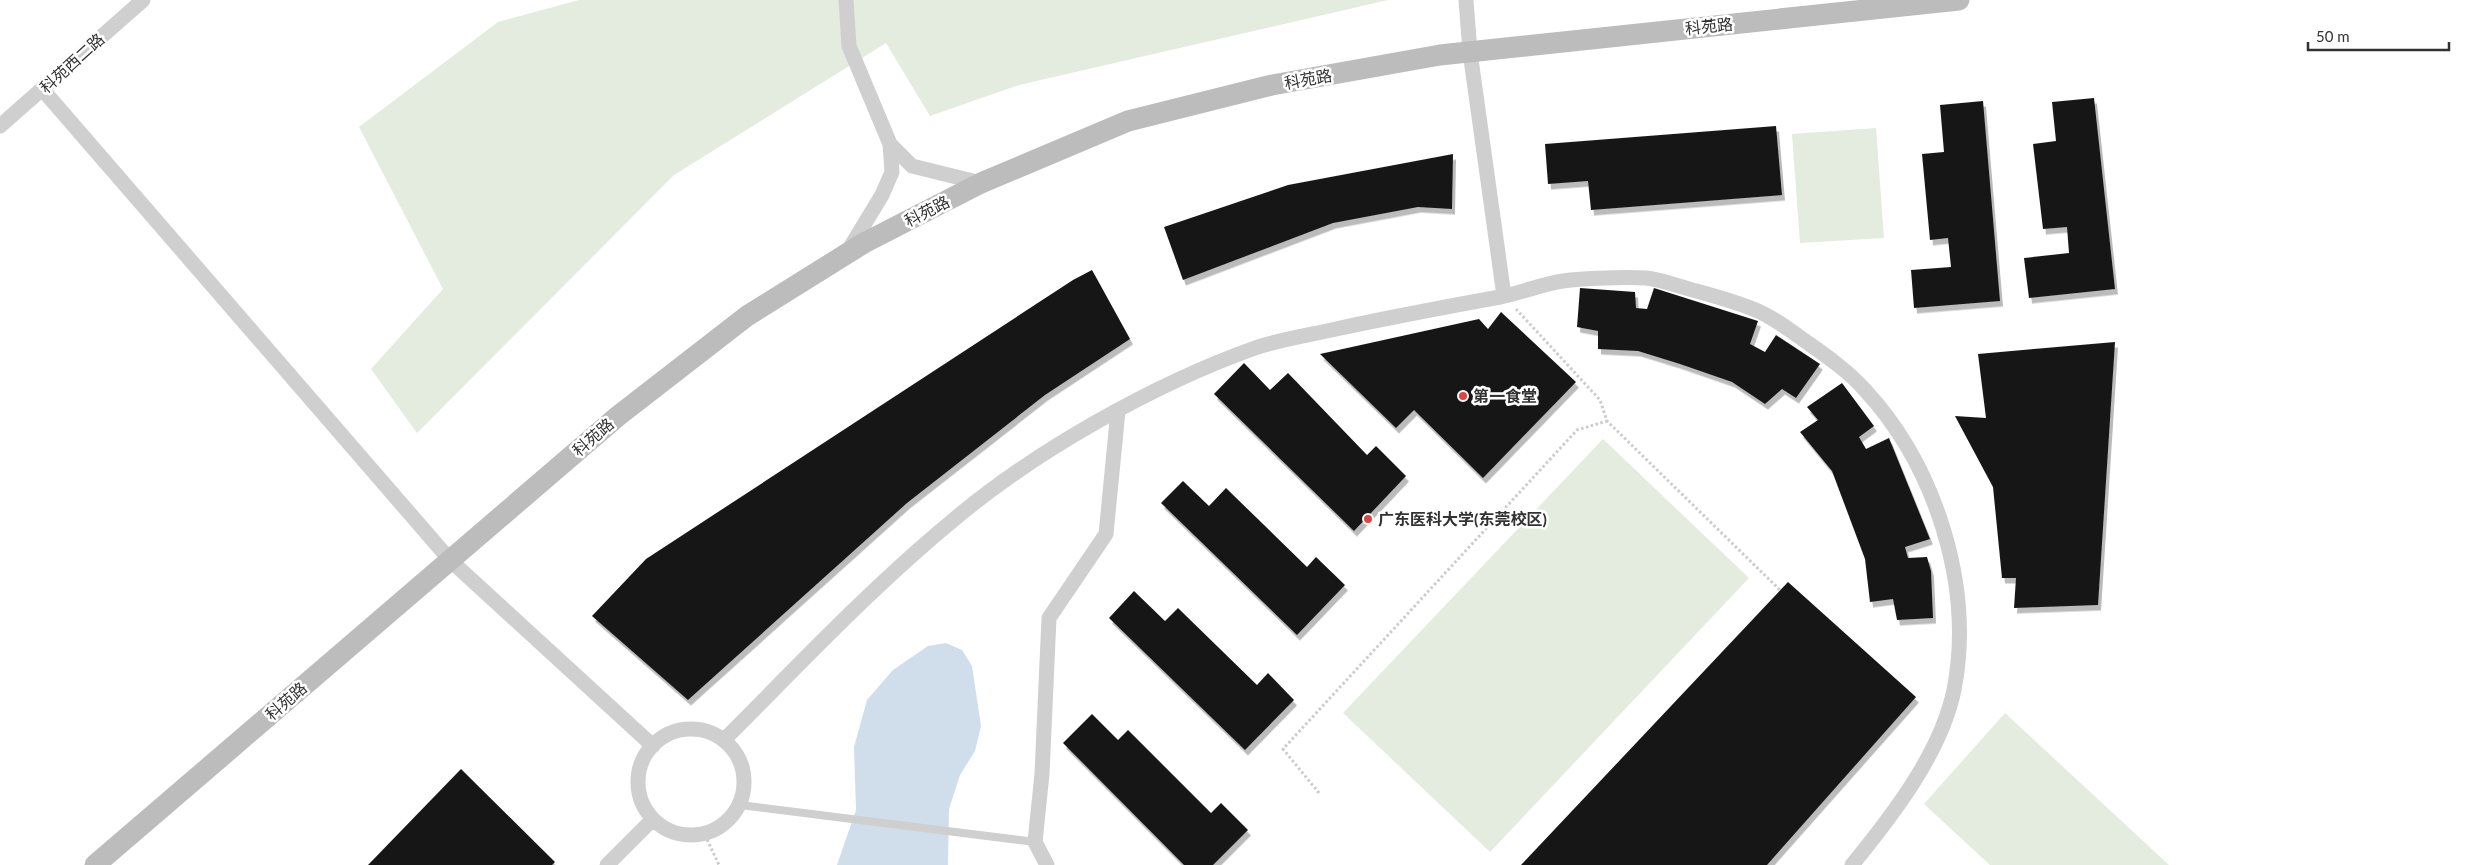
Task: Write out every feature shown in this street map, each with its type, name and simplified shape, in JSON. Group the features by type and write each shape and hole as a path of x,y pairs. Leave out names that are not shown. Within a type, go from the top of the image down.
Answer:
{"street":[{"name":"科苑西二路","path":"0,126 143,0"},
{"path":"845,255 882,195 892,172 890,144 849,46 846,0"},
{"path":"1466,0 1470,52 1504,296"},
{"name":"科苑路","path":"95,865 618,416 747,316 845,255 981,184 1128,121 1272,85 1440,54 1959,0"},
{"path":"43,90 450,560 652,746"},
{"path":"890,144 912,166 981,184"},
{"path":"724,740 879,584 954,518 1029,463 1118,411 1210,365 1262,346 1439,306 1504,296 1566,280 1648,278 1757,310 1831,359 1864,387 1892,423 1915,459 1929,490 1949,550 1958,598 1960,646 1953,695 1936,741 1900,802 1852,865"},
{"path":"1047,865 1035,842 1042,774 1049,618 1106,534 1118,411"},
{"path":"682,730 706,731 724,740 741,764 745,780 740,805 724,825 705,835 679,835 661,827 644,809 638,790 640,767 646,753 660,738 682,730"},
{"path":"607,865 653,818"}],"lane":[{"path":"740,805 1035,842"}],"path":[{"path":"1504,296 1600,400 1607,421 1780,590"},
{"path":"1319,793 1283,749 1577,430 1607,421"},
{"path":"705,835 719,865"}],"shaded area":[{"path":"579,0 1388,0 1019,85 930,116 886,43 674,175 417,433 371,369 443,289 359,127 498,22"},
{"path":"1876,128 1884,238 1800,243 1792,134"},
{"path":"1603,439 1749,578 1490,852 1343,713"},
{"path":"2005,713 2169,865 1990,865 1924,804"}],"water":[{"path":"946,643 962,650 972,666 981,726 975,751 960,775 949,809 948,865 837,865 856,810 854,747 867,700 893,670 928,646"}],"building":[{"path":"2094,98 2115,289 2029,298 2024,258 2069,253 2067,227 2043,229 2033,144 2056,141 2052,102"},
{"path":"1983,101 2000,301 1914,308 1911,270 1951,267 1948,238 1930,240 1922,154 1944,152 1940,105"},
{"path":"1776,126 1782,195 1591,210 1588,181 1548,184 1545,144"},
{"path":"1453,154 1452,209 1418,207 1333,223 1183,280 1164,227 1288,185"},
{"path":"1092,270 1130,339 1045,395 907,503 688,700 592,616 646,559 1073,280"},
{"path":"1580,288 1635,292 1636,308 1647,309 1654,288 1758,321 1750,344 1765,352 1776,335 1820,364 1796,398 1782,389 1765,404 1732,382 1680,364 1638,351 1598,349 1598,331 1577,327"},
{"name":"第一食堂","path":"1501,312 1576,382 1483,478 1414,410 1396,428 1320,354 1479,319 1488,329"},
{"path":"2115,342 2098,605 2014,608 2016,578 2002,578 1993,487 1955,416 1986,418 1978,354"},
{"path":"1244,363 1270,390 1288,373 1367,455 1376,446 1406,476 1354,531 1214,394"},
{"path":"1842,383 1874,426 1859,437 1866,449 1889,438 1930,539 1905,547 1908,558 1927,557 1931,571 1933,618 1897,620 1893,599 1870,602 1865,559 1832,471 1800,432 1818,420 1807,407"},
{"path":"1183,481 1209,506 1226,488 1307,567 1316,557 1345,585 1297,635 1161,503"},
{"path":"1788,582 1916,697 1767,865 1521,865"},
{"path":"1134,591 1165,621 1178,608 1257,685 1268,673 1294,700 1245,750 1109,618"},
{"path":"1092,714 1118,740 1128,730 1211,813 1221,803 1248,830 1213,865 1184,865 1063,743"},
{"path":"461,769 555,862 552,865 368,865"}],"place":[{"name":"第一食堂","path":"1463,396"},
{"name":"广东医科大学(东莞校区)","path":"1368,519"}]}
